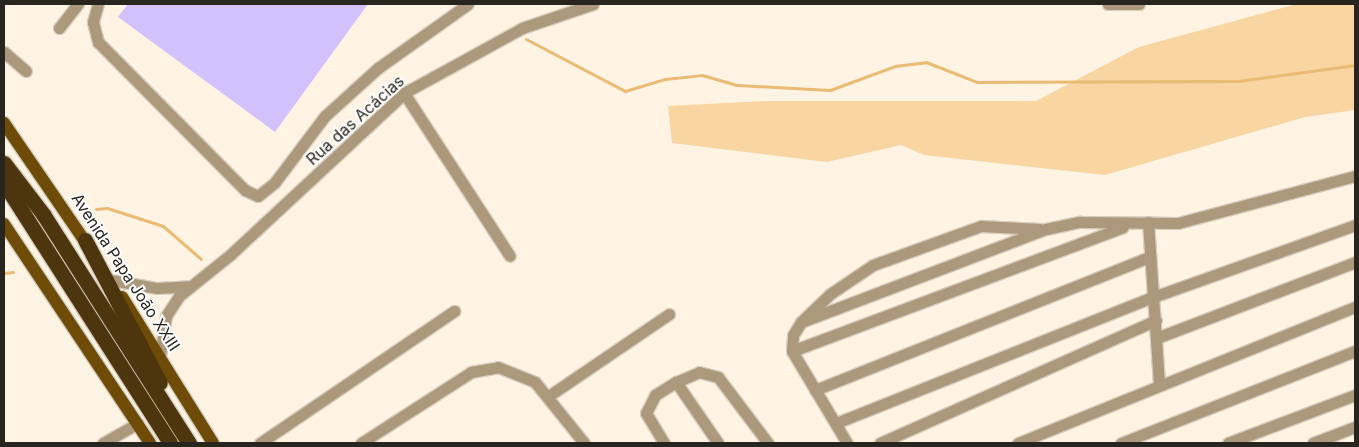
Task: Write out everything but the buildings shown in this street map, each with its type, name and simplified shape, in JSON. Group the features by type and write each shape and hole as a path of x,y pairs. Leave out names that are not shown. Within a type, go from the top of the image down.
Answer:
{"highway":[{"path":"4,163 48,221 189,443"},
{"path":"4,183 170,443"},
{"path":"85,240 156,372 175,421"}],"main road":[{"name":"Avenida Papa João XXIII","path":"4,123 85,240 160,356 213,443"},
{"path":"4,224 150,443"}],"street":[{"path":"59,28 78,4"},
{"path":"98,4 93,22 98,42 245,190 258,196 275,182 332,110 378,68 468,4"},
{"name":"Rua das Acácias","path":"160,356 166,316 190,286 231,254 404,93 522,28 593,4"},
{"path":"1108,4 1139,4"},
{"path":"4,52 26,71"},
{"path":"404,93 510,256"},
{"path":"792,351 1129,225 1148,222 1196,220 1355,176"},
{"path":"801,322 1046,229 1080,222 1129,225"},
{"path":"1148,222 1153,297 1159,337 1159,384"},
{"path":"836,423 1153,297 1355,225"},
{"path":"847,443 792,351 793,334 801,322 858,274 933,242 981,226 1046,229"},
{"path":"815,390 1150,257"},
{"path":"1159,337 1355,262"},
{"path":"111,280 157,288 190,286"},
{"path":"1018,443 1159,384 1355,307"},
{"path":"260,443 454,311"},
{"path":"550,395 668,314"},
{"path":"880,443 1156,320"},
{"path":"1121,443 1355,351"},
{"path":"361,443 484,368 510,368 523,374 550,395 584,443"},
{"path":"664,443 646,413 655,395 676,382 699,372 718,377 768,443"},
{"path":"676,382 718,443"},
{"path":"1228,443 1355,395"},
{"path":"103,443 120,439 138,423"},
{"path":"1313,443 1355,427"}],"shaded area":[{"path":"1297,4 1355,4 1355,110 1305,117 1105,175 924,155 901,145 827,162 672,143 668,106 765,101 1036,101 1139,47"}],"waterway":[{"path":"526,39 625,91 665,79 702,75 738,85 830,90 895,66 926,62 977,82 1238,81 1355,65"},
{"path":"96,209 107,208 163,226 201,259"},
{"path":"4,273 13,272"}]}
